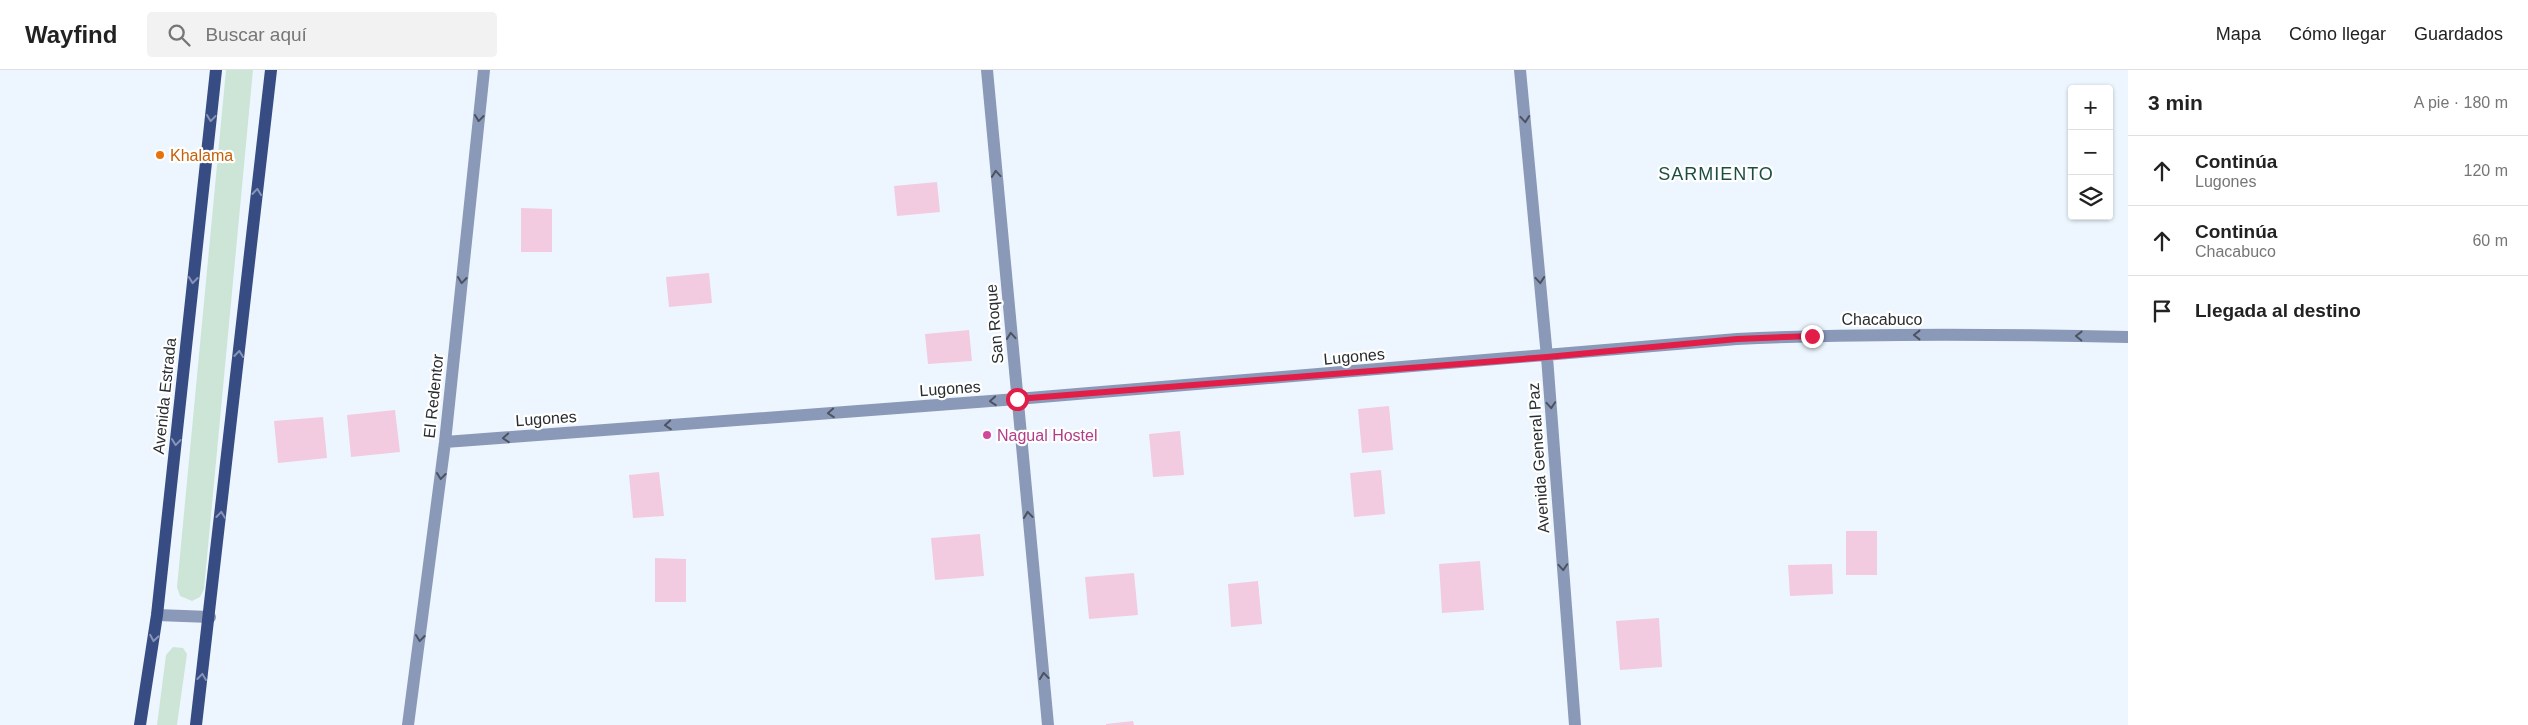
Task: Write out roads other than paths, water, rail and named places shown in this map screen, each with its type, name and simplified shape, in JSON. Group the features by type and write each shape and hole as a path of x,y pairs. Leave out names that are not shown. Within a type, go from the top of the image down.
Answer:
{"main road":[{"name":"Avenida Estrada","path":"140,725 157,615 216,70"},
{"path":"196,725 210,617 271,70"}],"street":[{"name":"El Redentor","path":"408,725 445,442 484,70"},
{"name":"San Roque","path":"987,70 1048,725"},
{"name":"Avenida General Paz","path":"1520,70 1547,357 1575,725"},
{"name":"Chacabuco","path":"1547,357 1737,339 1812,336 2023,334 2128,337"},
{"name":"Lugones","path":"445,442 1547,357"},
{"path":"157,615 210,617"}],"place":[{"name":"Khalama","path":"160,155"},
{"name":"Nagual Hostel","path":"987,435"}],"district":[{"name":"SARMIENTO","path":"1716,174"}]}
